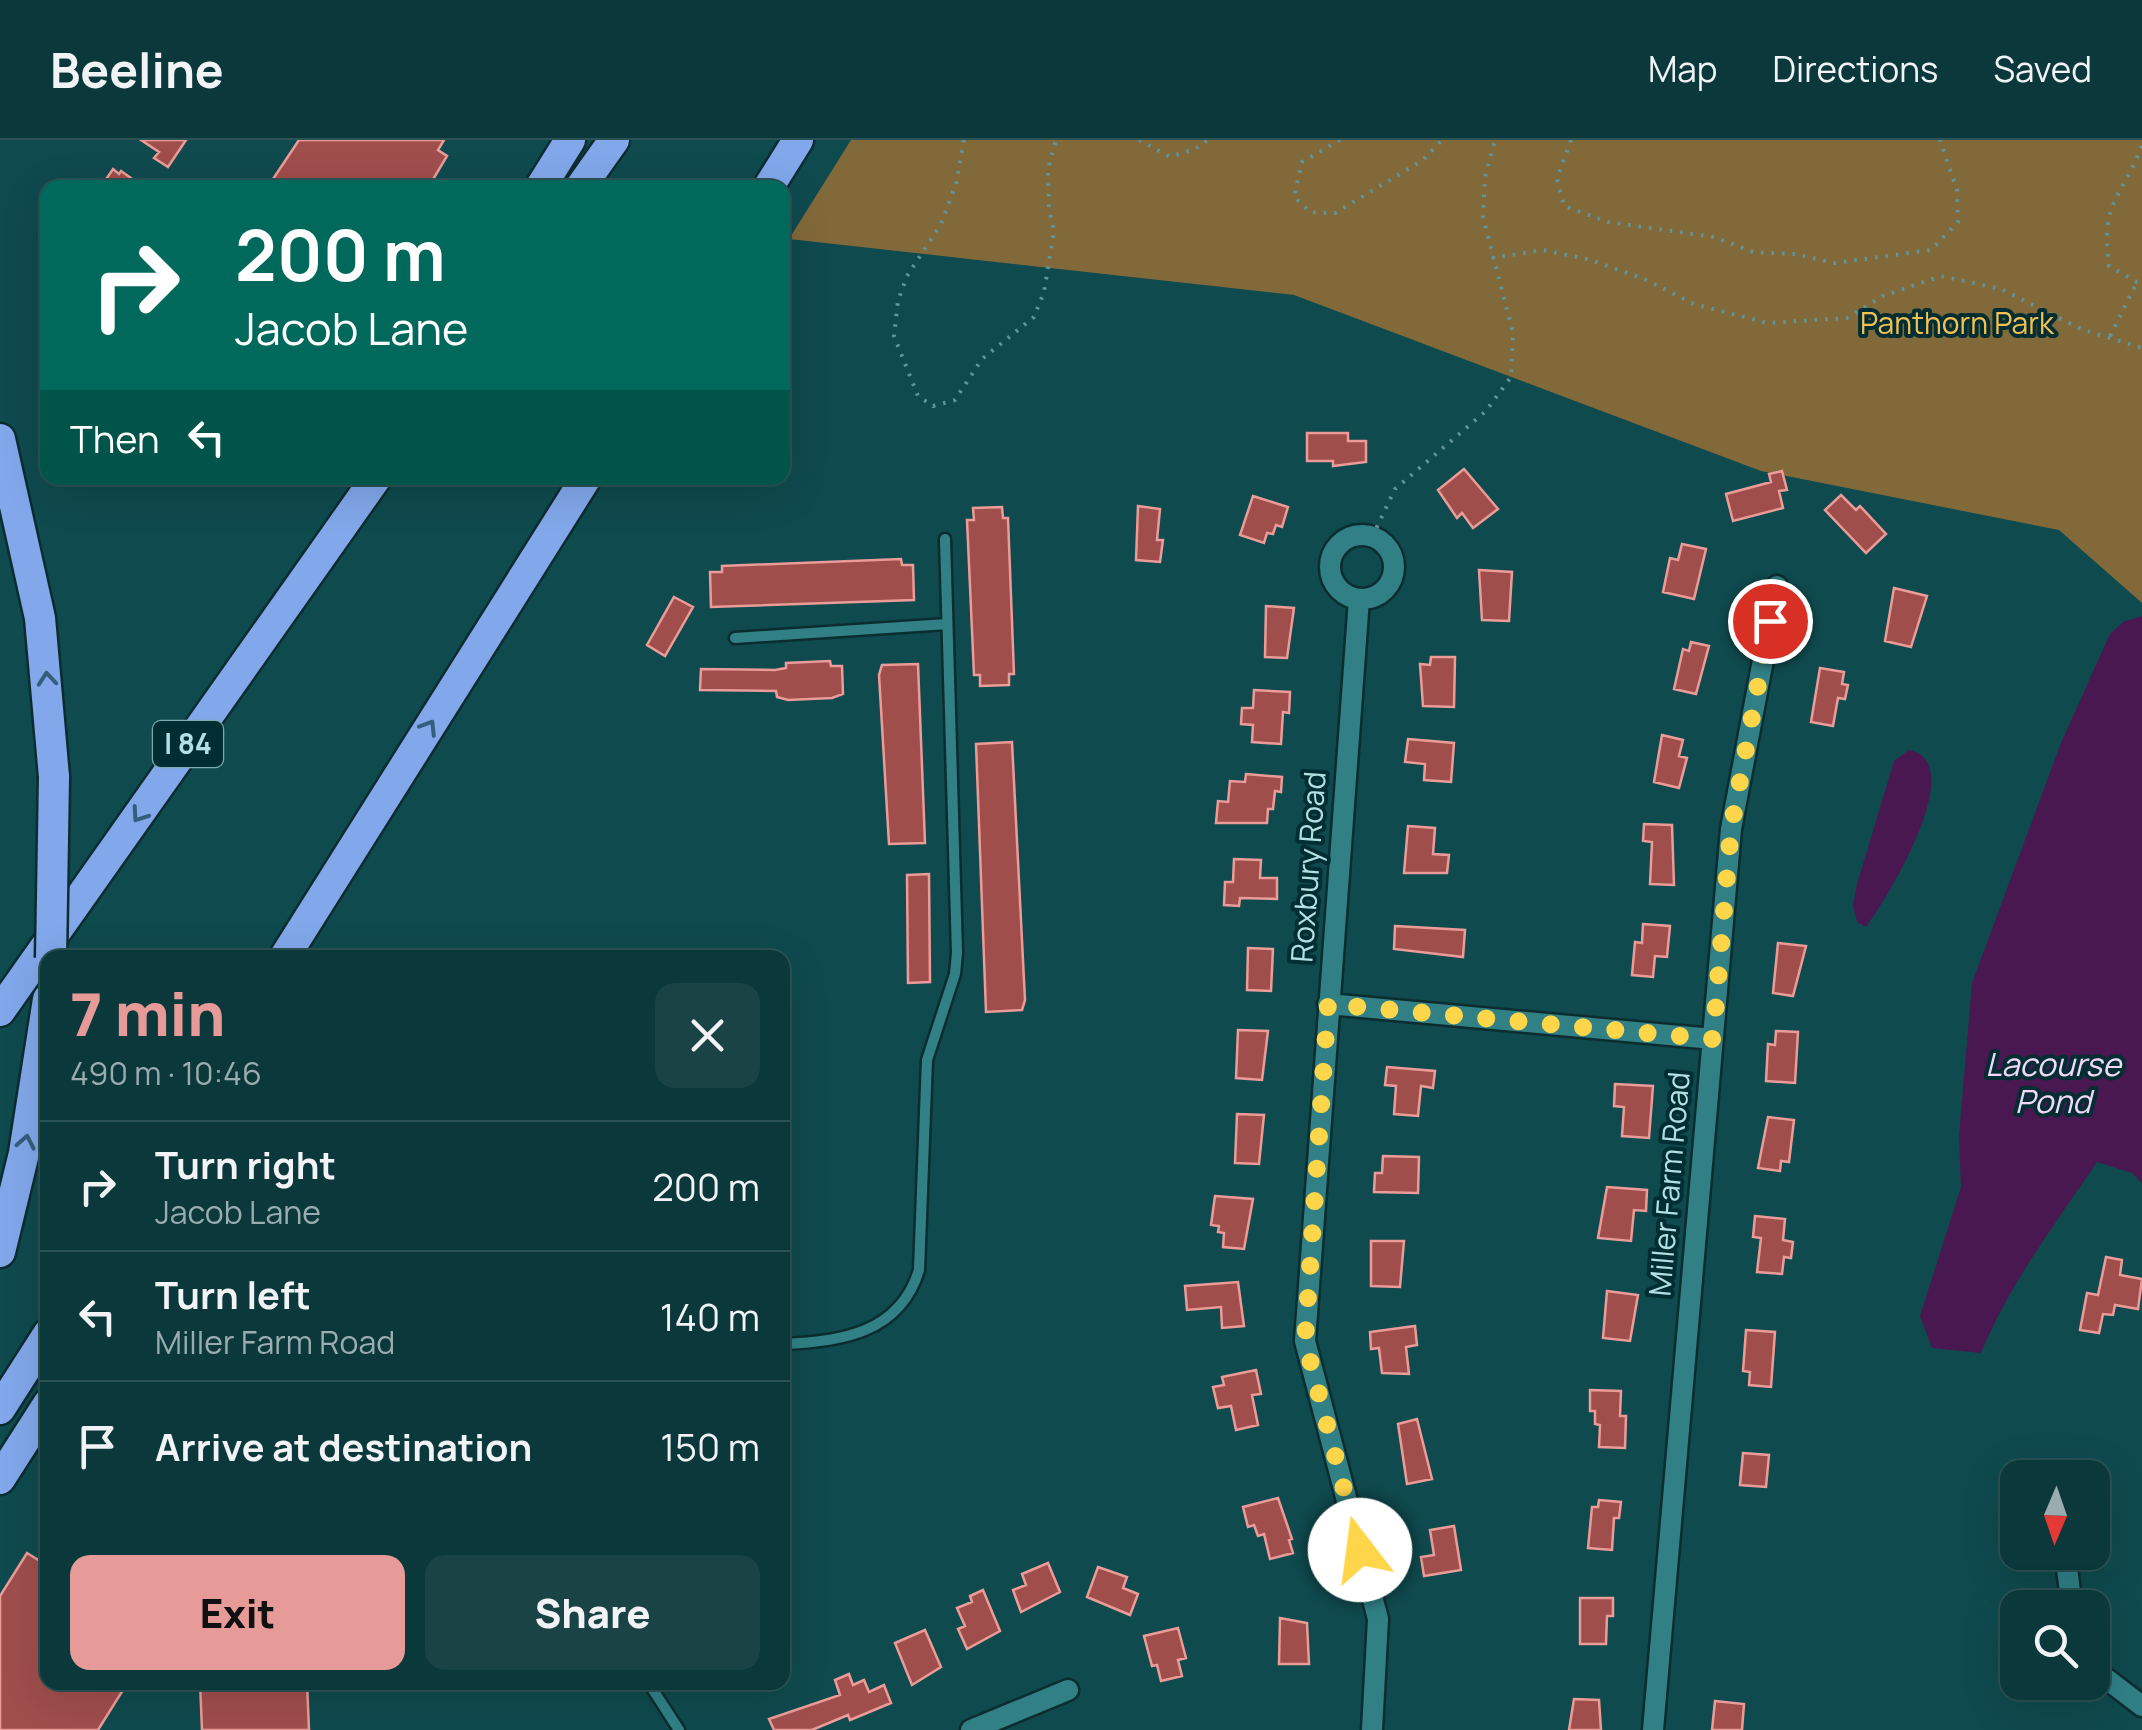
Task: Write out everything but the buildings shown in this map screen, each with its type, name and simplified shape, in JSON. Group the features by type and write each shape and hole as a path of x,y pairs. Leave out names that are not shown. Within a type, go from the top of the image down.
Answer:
{"highway":[{"path":"545,180 570,140"},
{"path":"586,180 614,140"},
{"path":"773,180 798,140"},
{"path":"0,439 40,618 54,777 51,950"},
{"path":"216,705 355,485"},
{"name":"I 84","path":"43,950 371,485"},
{"path":"289,950 582,485"},
{"path":"307,950 395,780"},
{"name":"I 84","path":"0,1011 40,954"},
{"path":"0,1252 40,1056"},
{"path":"0,1409 40,1346"},
{"path":"0,1480 40,1417"}],"street":[{"path":"1372,537 1389,550 1393,575 1380,593 1359,599 1336,587 1330,560 1347,539 1372,537"},
{"name":"Miller Farm Road","path":"1653,1730 1731,829 1777,586"},
{"name":"Roxbury Road","path":"1359,599 1305,1341 1378,1619 1372,1730"},
{"path":"1328,1004 1713,1039"},
{"path":"2110,1682 2142,1706"},
{"path":"971,1730 1068,1690"}],"lane":[{"path":"790,1343 857,1336 886,1319 912,1294 919,1270 927,1060 955,974 957,953 945,539"},
{"path":"735,638 947,624"},
{"path":"653,1690 679,1730"}],"path":[{"path":"964,140 956,184 941,224 907,276 896,318 894,336 905,366 918,396 933,406 955,400 982,359 1034,317 1044,292 1054,231 1048,168 1056,140"},
{"path":"1139,140 1170,158 1208,140"},
{"path":"1340,140 1302,162 1294,196 1310,212 1335,213 1423,160 1442,140"},
{"path":"1372,537 1395,489 1486,411 1511,377 1513,333 1483,217 1485,177 1496,140"},
{"path":"1571,140 1557,179 1564,206 1608,222 1714,237 1754,252 1796,254 1835,263 1931,250 1958,222 1957,190 1940,140"},
{"path":"2108,338 2140,282 2109,266 2105,233 2111,204 2142,146"},
{"path":"1492,258 1544,250 1587,259 1642,278 1694,304 1767,324 1847,318 1883,296 1941,276 2002,289 2081,328 2142,348"}],"green space":[{"name":"Panthorn Park","path":"851,140 2142,140 2142,603 2059,530 1761,471 1294,295 790,237"}],"water":[{"name":"Lacourse Pond","path":"2142,616 2142,1183 2132,1173 2097,1162 2019,1278 1981,1353 1932,1348 1920,1316 1961,1187 1959,1136 1972,983 2061,743 2110,634 2123,622"},
{"path":"1909,750 1926,760 1931,779 1928,804 1905,863 1866,927 1857,922 1853,906 1857,884 1894,761"}],"route":[{"path":"1360,1550 1305,1341 1328,1004 1713,1039 1731,829 1770,621"}]}
